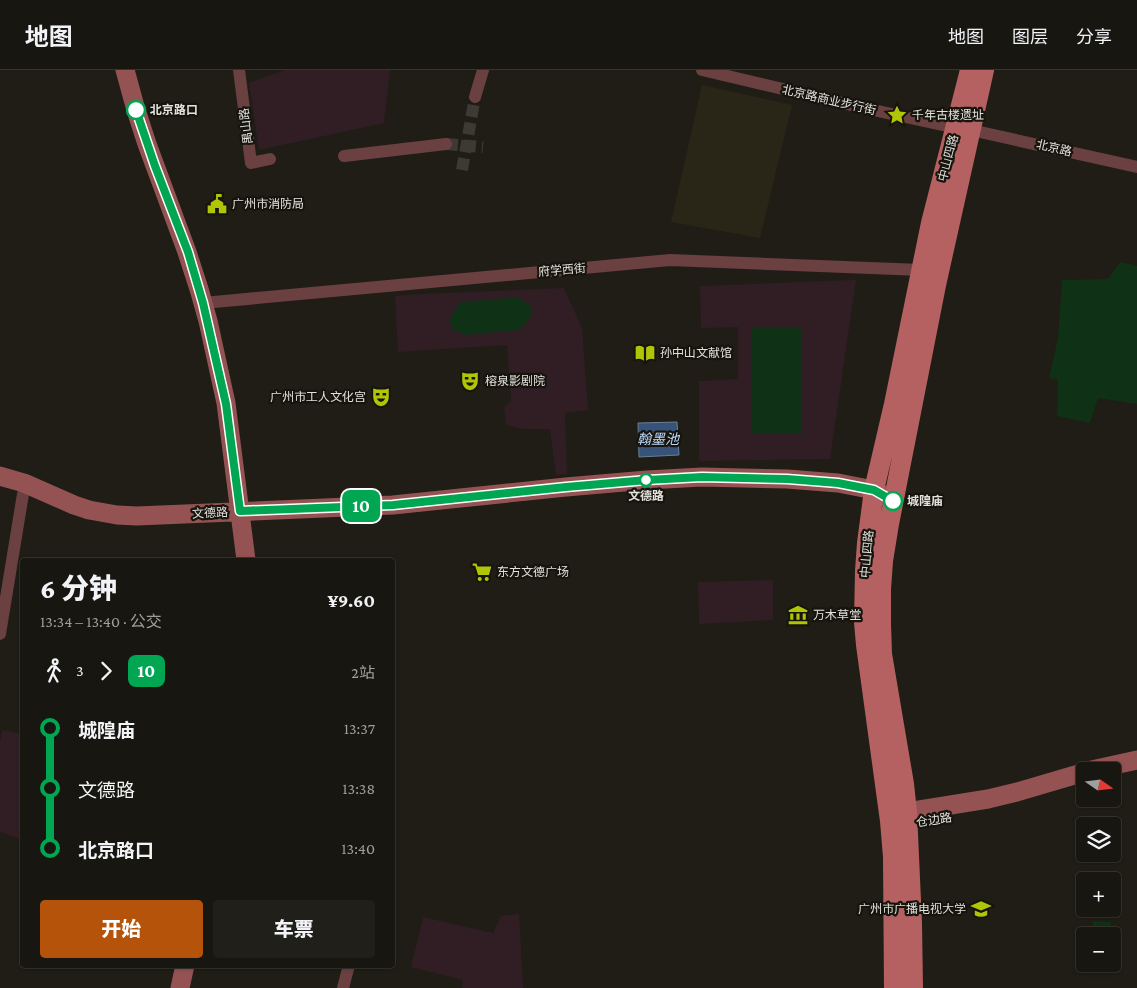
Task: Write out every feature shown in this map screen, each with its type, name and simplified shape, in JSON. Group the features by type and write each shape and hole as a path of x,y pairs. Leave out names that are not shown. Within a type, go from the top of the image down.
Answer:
{"main road":[{"path":"125,70 147,144 208,302"},
{"path":"138,70 157,138 196,242 256,558"},
{"path":"964,129 970,70"},
{"path":"964,129 984,70"},
{"name":"中山四路","path":"913,988 912,923 902,819 871,683 864,622 866,552 873,496 921,270 944,172 964,129"},
{"name":"中山四路","path":"894,988 893,858 902,819 904,784 882,654 881,589 883,561 964,129"},
{"name":"文德路","path":"0,476 32,486 74,505 117,515 247,517"},
{"name":"文德路","path":"0,487 23,494 84,520 118,527 150,528 566,487 702,477 747,477 838,483 893,501"},
{"path":"246,558 247,517"},
{"name":"仓边路","path":"1121,764 1137,760"},
{"path":"1121,775 1137,772"},
{"name":"仓边路","path":"902,819 1018,792 1076,775"},
{"name":"仓边路","path":"902,819 998,808 1076,787"},
{"path":"180,988 184,968"},
{"path":"191,988 195,968"}],"street":[{"name":"禺山路","path":"239,70 251,163 270,159"},
{"path":"475,97 483,70"},
{"name":"北京路商业步行街","path":"702,70 855,106 964,129"},
{"name":"北京路","path":"964,129 1137,167"},
{"path":"344,156 446,144"},
{"name":"府学西街","path":"208,302 670,260 921,270"},
{"path":"0,634 23,494"},
{"path":"343,988 349,968"}],"shaded area":[{"path":"285,70 390,70 384,123 259,150 249,83"},
{"path":"702,85 792,105 760,238 671,222"},
{"path":"856,280 830,459 699,461 699,381 738,379 738,327 701,328 700,286"},
{"path":"564,288 582,328 588,410 565,413 567,474 556,475 550,429 523,429 506,425 504,407 511,401 507,345 398,352 395,296"},
{"path":"773,580 773,620 699,624 698,582"},
{"path":"2,730 20,734 20,839 0,832 0,742"},
{"path":"519,914 523,988 462,988 463,980 411,967 423,917 493,933 501,916"}],"green space":[{"path":"1120,262 1137,266 1137,404 1098,398 1090,423 1057,416 1058,380 1049,378 1058,338 1062,280 1108,279"},
{"path":"517,297 531,306 531,316 520,330 466,335 452,329 451,315 461,302"},
{"path":"751,328 801,328 801,433 751,433"},
{"path":"1093,921 1111,922 1111,927 1093,927"}],"water":[{"name":"翰墨池","path":"677,422 679,455 639,457 638,423"}],"tunnel":[{"path":"462,170 475,97"},
{"path":"446,144 483,147"}],"bus line":[{"name":"10","path":"136,110 200,289 226,404 240,511 393,505 566,487 702,477 787,479 838,483 874,490 893,501"}],"place":[{"name":"北京路口","path":"136,110"},
{"name":"千年古楼遗址","path":"897,115"},
{"name":"广州市消防局","path":"217,204"},
{"name":"孙中山文献馆","path":"645,353"},
{"name":"榕泉影剧院","path":"470,381"},
{"name":"广州市工人文化宫","path":"381,397"},
{"name":"文德路","path":"646,480"},
{"name":"城隍庙","path":"893,501"},
{"name":"东方文德广场","path":"482,572"},
{"name":"万木草堂","path":"798,615"},
{"name":"广州市广播电视大学","path":"981,909"}]}
